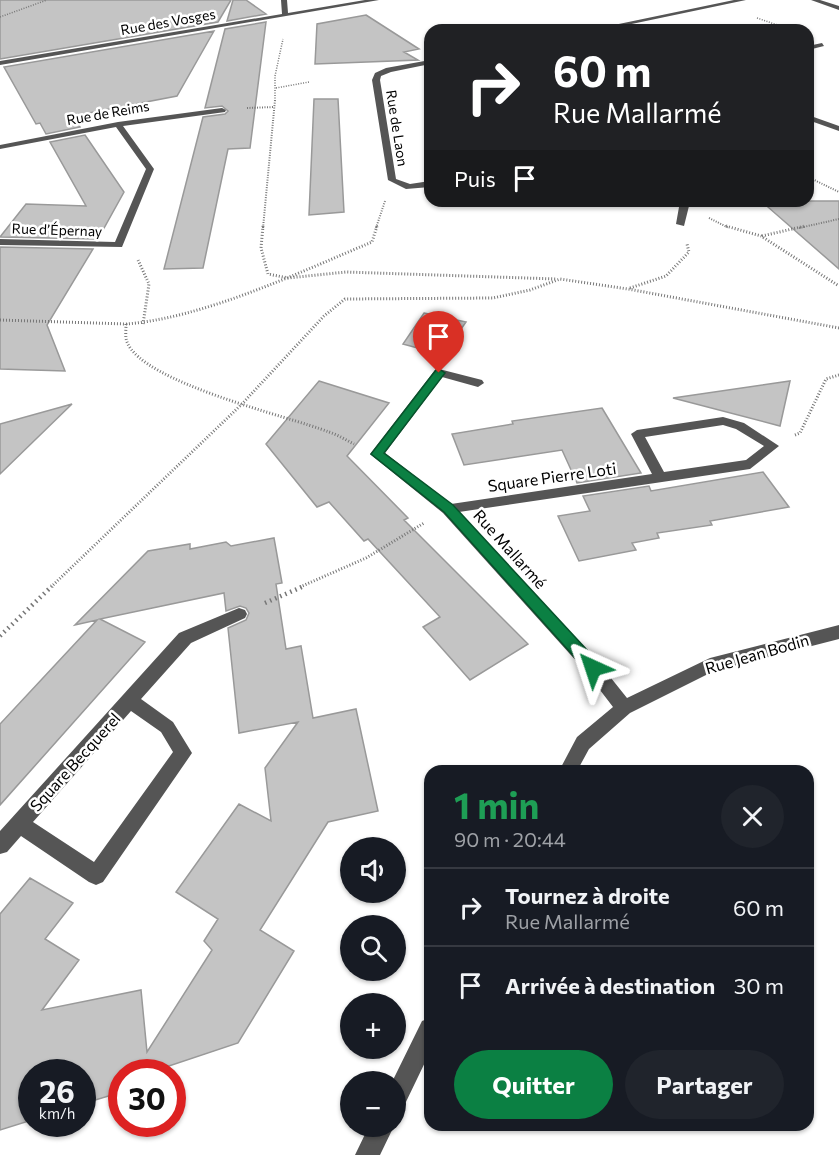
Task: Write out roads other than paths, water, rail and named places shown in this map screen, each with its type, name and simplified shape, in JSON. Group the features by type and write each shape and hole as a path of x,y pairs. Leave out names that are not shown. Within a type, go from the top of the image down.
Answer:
{"street":[{"path":"284,0 285,15"},
{"name":"Rue des Vosges","path":"0,63 376,0"},
{"path":"623,24 743,0"},
{"path":"814,0 839,8"},
{"path":"814,47 822,45"},
{"name":"Rue de Laon","path":"424,63 388,70 378,75 376,80 392,180 401,186 424,186"},
{"name":"Rue de Reims","path":"0,147 118,124 185,113 222,110"},
{"path":"814,119 839,129"},
{"name":"Rue d’Épernay","path":"0,242 119,245 150,169 118,124"},
{"path":"681,207 681,224"},
{"name":"Rue Mallarmé","path":"478,383 439,373 377,454 448,509 593,668 624,708"},
{"name":"Square Pierre Loti","path":"448,509 750,464 773,446 740,426 723,421 637,434 660,477"},
{"name":"Square Becquerel","path":"0,845 185,638 239,614"},
{"name":"Rue Jean Bodin","path":"571,765 583,743 624,708 710,665 839,632"},
{"name":"Square Becquerel","path":"19,824 96,875 183,753 167,727 130,701"},
{"path":"406,1078 424,1041"},
{"path":"367,1155 376,1137"}]}
